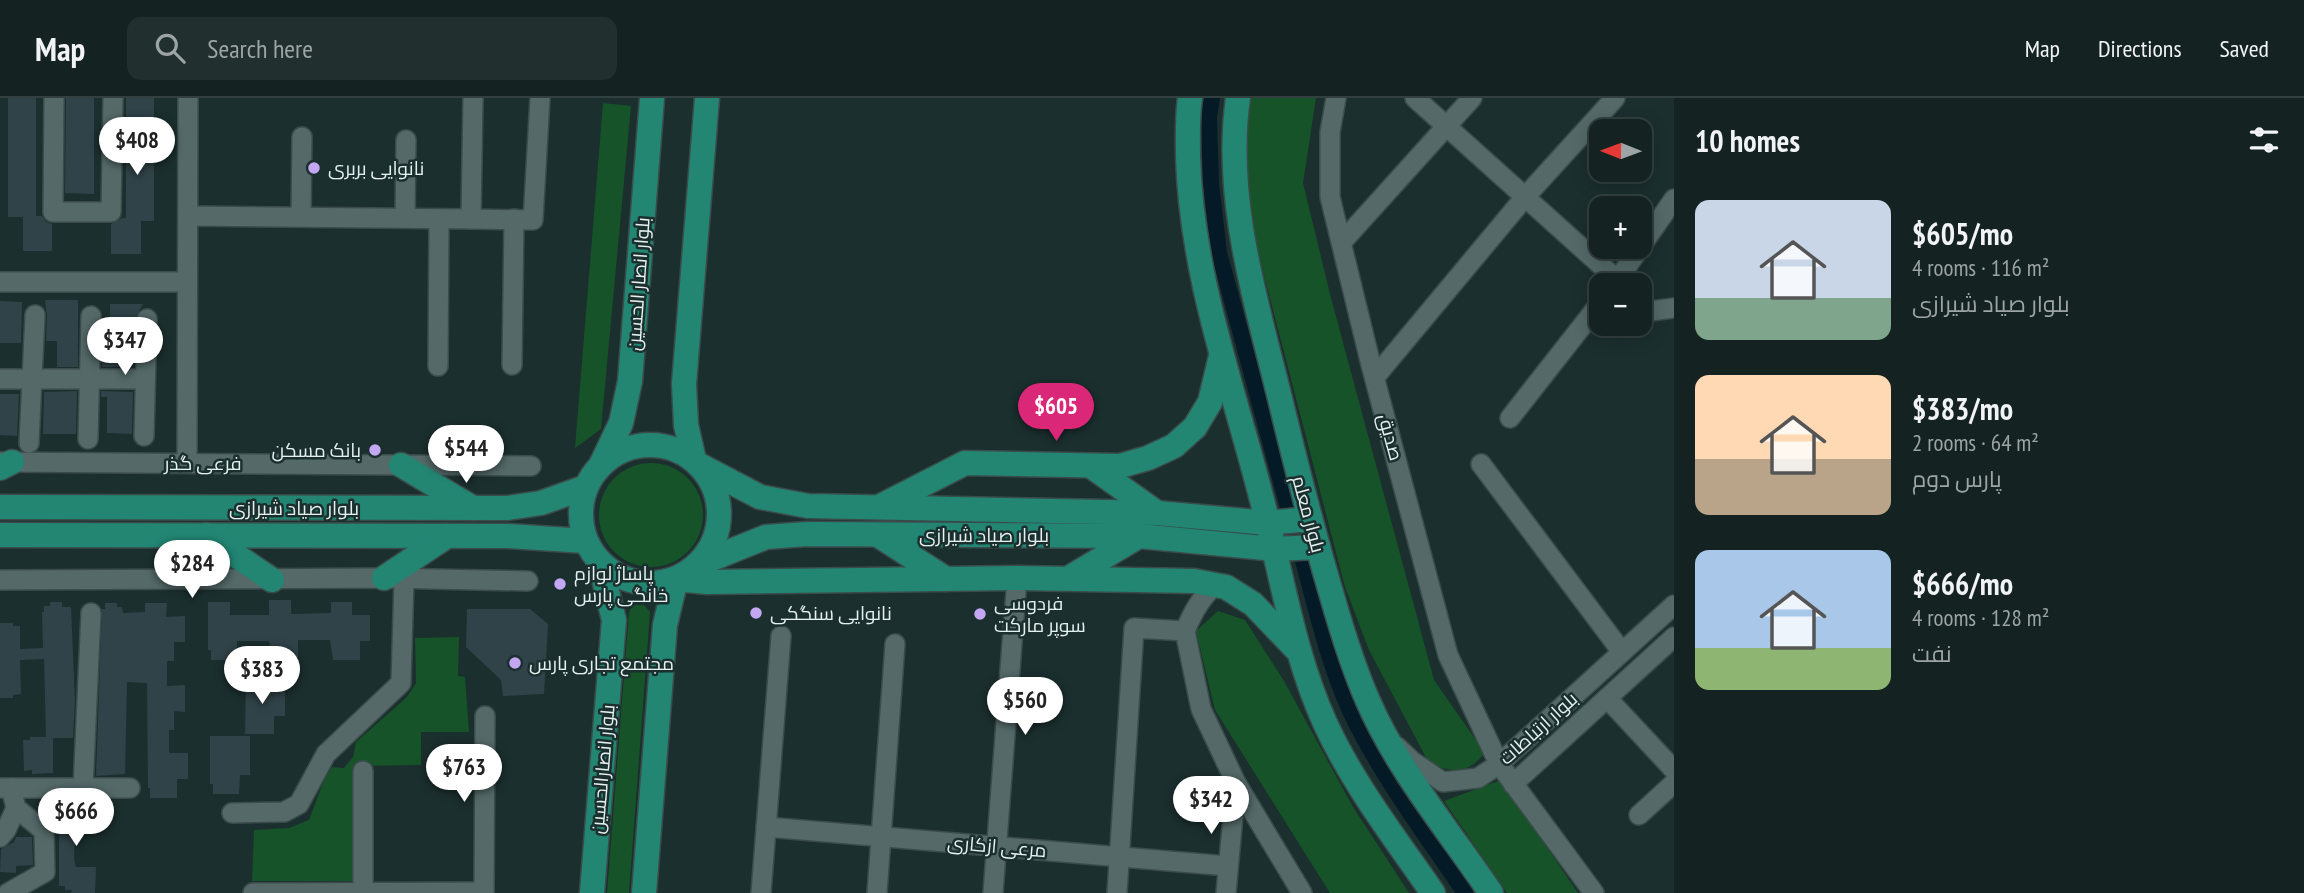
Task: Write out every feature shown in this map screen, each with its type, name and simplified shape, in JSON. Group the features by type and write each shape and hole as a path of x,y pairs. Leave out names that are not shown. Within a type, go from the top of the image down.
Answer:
{"main road":[{"name":"بلوار انصار الحسین","path":"601,465 621,423 630,381 652,98"},
{"path":"696,463 686,425 684,384 707,98"},
{"path":"1190,98 1187,115 1189,186 1197,257 1268,523 1299,652 1325,722 1347,763 1364,793 1433,893"},
{"name":"بلوار معلم","path":"1238,98 1235,118 1236,182 1244,248 1310,519 1344,638 1368,702 1404,768 1491,893"},
{"path":"878,508 965,463 1120,466 1148,458 1174,446 1195,427 1210,402 1222,352"},
{"path":"654,445 675,450 696,463 712,483 719,504 718,526 711,547 699,564 676,579 663,583 636,583 600,564 585,541 581,505 586,487 601,465 625,449 654,445"},
{"name":"بلوار صیاد شیرازی","path":"696,463 761,497 808,506 1157,513 1268,523 1310,519"},
{"path":"401,465 474,508"},
{"path":"1091,466 1157,513"},
{"name":"بلوار صیاد شیرازی","path":"0,508 508,508 530,505 586,487"},
{"name":"بلوار صیاد شیرازی","path":"699,564 766,537 807,534 1139,536 1274,549 1318,547"},
{"path":"877,534 946,579"},
{"name":"بلوار صیاد شیرازی","path":"0,535 508,536 585,541"},
{"path":"206,536 272,580"},
{"path":"394,579 447,536"},
{"path":"1068,579 1139,536"},
{"name":"بلوار انصارالحسین","path":"592,893 614,620 600,564"},
{"path":"676,579 707,582 1017,578 1194,581 1226,587 1253,604 1299,652"},
{"path":"644,893 665,625 676,579"}],"street":[{"path":"54,98 53,212 111,212 113,98"},
{"path":"187,463 188,98"},
{"path":"471,219 472,98"},
{"path":"512,365 523,220 540,98"},
{"name":"صدیق","path":"1336,98 1330,132 1330,197 1448,655 1499,764 1594,893"},
{"path":"1415,98 1606,273"},
{"path":"1342,242 1472,98"},
{"path":"1375,377 1525,197 1615,98"},
{"path":"301,217 302,137"},
{"path":"405,140 405,218"},
{"path":"1625,273 1674,199"},
{"path":"188,216 523,220"},
{"path":"438,366 439,219"},
{"path":"0,282 187,282"},
{"path":"1652,311 1674,309"},
{"path":"29,443 35,315"},
{"path":"88,439 91,316"},
{"path":"1510,418 1589,317"},
{"path":"144,436 147,320"},
{"path":"0,379 145,379"},
{"name":"فرعی گذر","path":"4,464 531,466"},
{"path":"1481,464 1622,652"},
{"path":"993,893 1017,578"},
{"path":"232,813 284,812 299,804 326,754 401,683 394,579"},
{"path":"0,580 528,581"},
{"path":"1215,585 1198,604 1185,631 1201,709 1236,783 1303,893"},
{"name":"بلوار ارتباطات","path":"1388,739 1412,761 1443,782 1478,778 1499,764 1674,605"},
{"path":"83,788 91,613"},
{"path":"1117,893 1134,628 1185,631"},
{"path":"761,893 781,636"},
{"name":"بلوار ارتباطات","path":"1513,784 1674,637"},
{"path":"877,893 895,644"},
{"path":"1607,698 1674,770"},
{"path":"253,893 484,893 485,716"},
{"path":"363,771 363,892"},
{"path":"1226,893 1236,783"},
{"path":"1639,815 1674,783"},
{"path":"8,893 45,872 44,831 16,808 6,788 130,788"},
{"path":"0,836 6,830 16,808"},
{"name":"مرعی ازکاری","path":"766,827 1228,866"}],"green space":[{"path":"1250,98 1316,98 1303,183 1331,298 1434,680 1485,753 1467,768 1454,770 1430,765 1369,650 1345,587 1252,229 1243,137"},
{"path":"603,103 631,106 601,429 575,448"},
{"path":"651,463 671,467 688,478 699,495 703,515 699,535 688,552 671,563 651,567 631,563 614,552 603,535 599,515 603,495 614,478 631,467"},
{"path":"633,605 644,605 650,612 629,893 607,893 629,612"},
{"path":"1218,611 1245,620 1284,681 1353,807 1409,893 1330,893 1215,710 1196,631"},
{"path":"459,637 458,676 465,677 469,732 421,732 421,765 356,766 353,881 252,881 254,830 289,828 309,820 324,780 332,767 344,768 353,757 356,742 407,697 416,683 415,638"},
{"path":"1501,780 1578,893 1507,893 1444,801"}],"building":[{"path":"8,98 36,98 36,216 42,216 46,222 52,224 52,251 23,251 23,217 8,217"},
{"path":"66,98 94,98 94,194 65,193"},
{"path":"126,98 154,98 154,221 141,221 141,254 111,254 111,224 126,218"},
{"path":"45,300 78,300 78,367 57,367 57,341 46,341"},
{"path":"0,301 22,302 21,343 0,343"},
{"path":"110,304 143,304 135,318 134,346 131,345 129,367 102,367 103,339 110,339"},
{"path":"77,391 76,434 43,434 44,392"},
{"path":"101,391 133,392 132,434 107,433 107,397 101,397"},
{"path":"0,394 19,394 17,436 0,435"},
{"path":"269,600 291,600 291,614 331,613 331,602 352,602 352,615 370,615 370,641 360,641 360,660 333,660 330,640 298,640 298,658 272,658 269,641 237,641 237,660 211,660 211,650 208,650 208,602 230,602 230,615 269,615"},
{"path":"50,602 62,602 62,607 71,607 75,701 73,738 53,738 53,773 32,774 32,770 24,771 23,740 46,737 44,659 20,660 21,694 13,695 13,698 0,698 0,623 20,626 20,649 43,648 42,612 44,606 50,606"},
{"path":"105,603 117,603 117,607 122,607 123,613 145,612 145,603 167,603 166,617 185,616 185,642 174,642 174,661 167,661 167,686 185,685 185,712 174,711 174,730 169,730 169,753 188,753 188,779 177,779 177,798 150,798 147,683 127,682 125,774 96,776 102,609 105,609"},
{"name":"مجتمع تجاری پارس","path":"467,609 530,609 548,624 544,694 503,696 501,680 466,647"},
{"path":"246,676 267,676 267,690 285,690 285,716 274,716 274,734 245,734"},
{"path":"210,736 250,736 250,775 240,775 239,794 213,794 213,784 210,784"},
{"path":"96,803 95,833 75,832 74,859 76,867 96,867 95,893 71,893 72,890 59,886 59,813 65,813 66,808 72,809 72,804"},
{"path":"16,837 32,837 33,865 16,866 16,873 0,872 1,849 14,842"}],"waterway":[{"path":"1212,98 1209,117 1211,184 1219,253 1289,511"},
{"path":"1302,557 1329,654 1350,711 1389,782 1465,893"}],"place":[{"name":"نانوایی بربری","path":"314,168"},
{"name":"بانک مسکن","path":"375,450"},
{"name":"پاساژ لوازم خانگی پارس","path":"560,584"},
{"name":"نانوایی سنگکی","path":"756,613"},
{"name":"فردوسی سوپر مارکت","path":"980,614"},
{"name":"مجتمع تجاری پارس","path":"515,663"}]}
